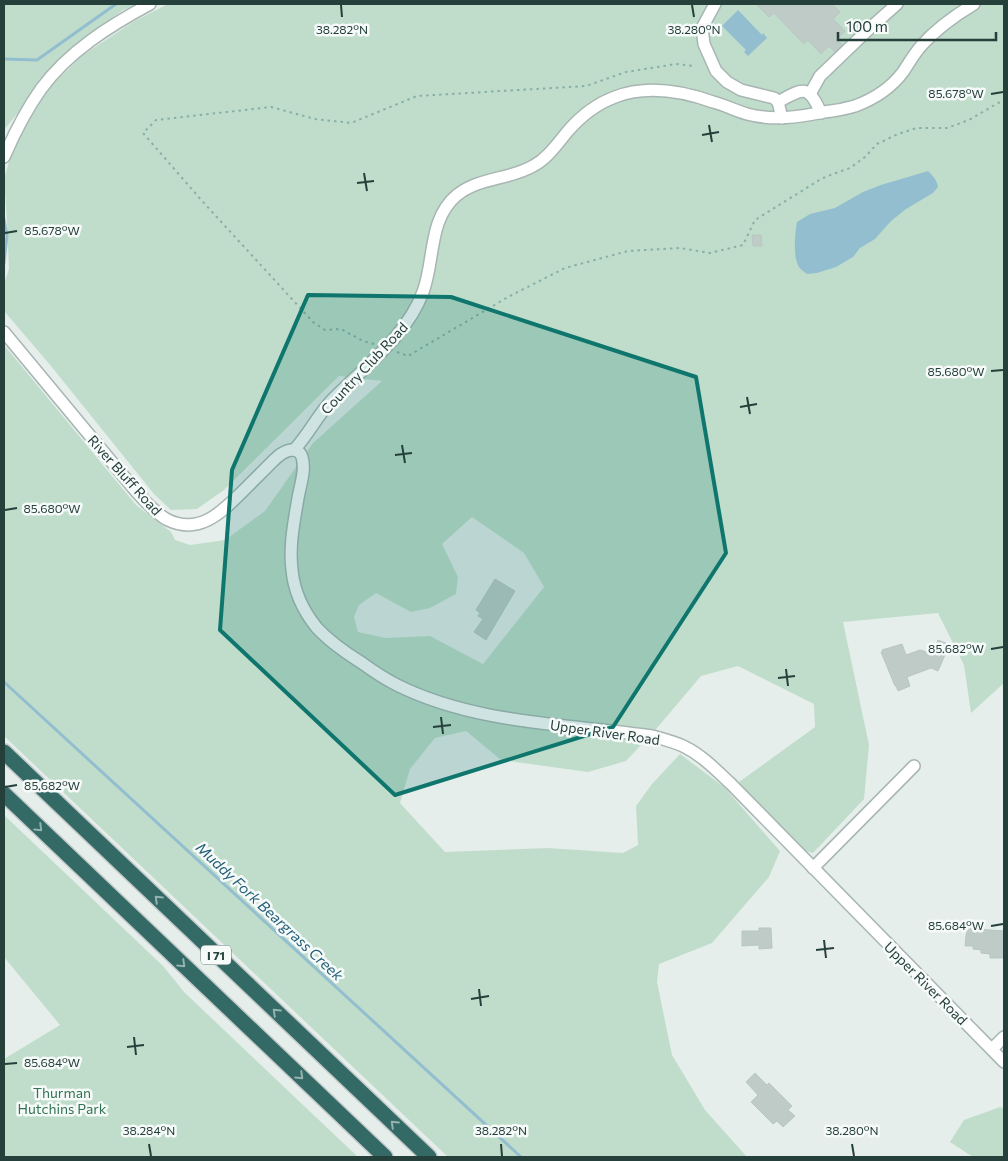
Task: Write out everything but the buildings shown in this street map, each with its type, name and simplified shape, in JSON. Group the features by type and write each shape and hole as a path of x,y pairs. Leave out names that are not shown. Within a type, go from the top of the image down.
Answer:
{"highway":[{"name":"I 71","path":"4,752 429,1157"},
{"name":"I 71","path":"4,794 385,1157"}],"street":[{"path":"4,157 30,106 59,68 100,33 150,4"},
{"path":"715,4 702,28 704,44 716,71 727,82 741,90 774,98 778,102 782,118"},
{"path":"810,94 820,76 869,28 897,4"},
{"name":"Country Club Road","path":"294,450 323,410 364,370 409,319 424,289 438,224 443,212 451,201 466,189 480,182 518,173 533,166 546,156 591,109 606,100 627,93 655,90 681,93 712,101 747,114 782,118 795,118 863,103 895,81 915,52 928,38 950,19 974,4"},
{"path":"778,102 796,92 804,90 810,94 821,113"},
{"name":"River Bluff Road","path":"4,332 135,490 152,508 166,519 178,524 191,525 201,523 216,516 276,458 287,450 294,450"},
{"name":"Upper River Road","path":"294,450 300,453 303,468 292,542 292,569 295,588 306,612 325,636 371,670 397,685 430,699 464,710 516,720 652,736 686,748 712,766 731,784 1004,1062"},
{"path":"813,868 914,766"},
{"path":"992,1049 1004,1037"}],"path":[{"path":"821,179 850,168 865,157 877,144 898,134 917,128 947,128 969,120 1004,101"}],"highlighted area":[{"path":"308,295 451,297 696,377 726,553 613,727 395,795 220,630 232,470"}],"green space":[{"path":"4,4 137,4 123,10 68,50 4,130"},
{"path":"168,4 1004,4 1004,683 971,713 964,665 938,613 843,622 869,745 864,799 813,853 801,850 739,782 815,727 814,704 738,666 701,676 626,761 588,772 501,760 466,731 435,738 410,769 400,803 445,852 548,848 623,853 638,845 636,806 652,784 680,754 724,787 780,851 769,877 712,943 659,964 657,982 672,1055 705,1110 747,1157 448,1157 4,736 4,345 136,505 171,532 175,540 190,545 225,540 265,511 313,443 382,381 339,376 224,490 197,509 171,510 154,494 4,311 4,284 9,269 4,179 13,148 47,90 83,55 133,22","holes":["472,517 524,553 544,587 483,664 430,636 386,638 358,632 354,617 359,605 376,593 411,612 430,608 456,594 458,577 442,544"]},
{"name":"Thurman Hutchins Park","path":"4,815 163,966 185,993 358,1157 4,1157 4,1059 60,1025 4,957"},
{"path":"1000,1107 1004,1109 1004,1157 973,1157 950,1142 964,1120"}],"water":[{"path":"738,10 767,38 748,56 744,52 746,50 722,26"},
{"path":"928,171 938,187 933,193 906,209 891,221 875,239 860,248 853,257 836,267 817,273 807,274 799,268 795,250 797,222 810,214 835,208 863,192"}],"waterway":[{"name":"Muddy Fork Beargrass Creek","path":"4,59 37,60 116,4"},
{"name":"Muddy Fork Beargrass Creek","path":"4,219 7,236 4,263"},
{"name":"Muddy Fork Beargrass Creek","path":"4,682 521,1157"}]}
